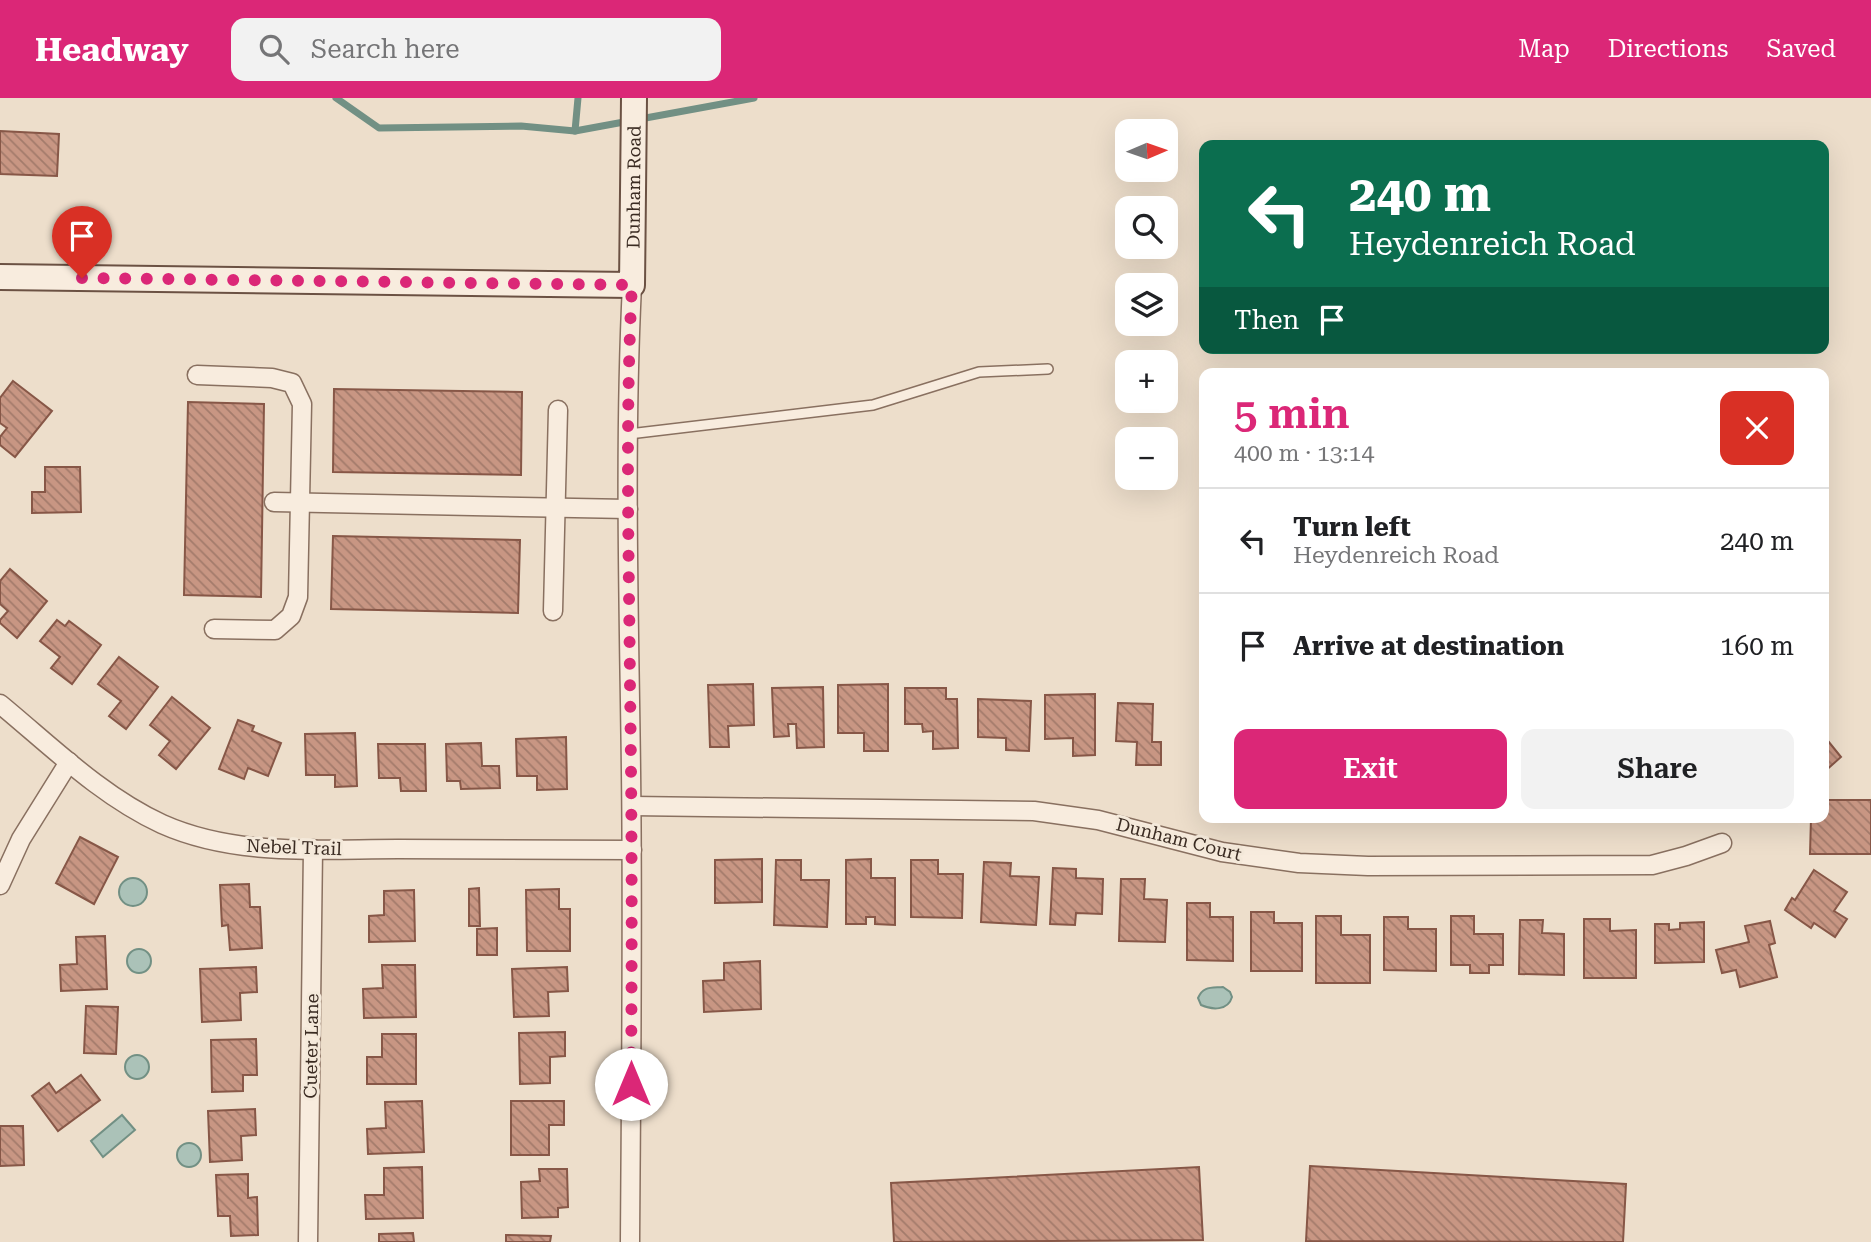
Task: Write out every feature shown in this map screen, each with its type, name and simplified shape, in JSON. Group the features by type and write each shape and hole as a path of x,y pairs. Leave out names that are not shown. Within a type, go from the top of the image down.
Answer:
{"street":[{"name":"Dunham Road","path":"630,1242 632,806 628,509 634,103"},
{"path":"0,277 632,285"},
{"path":"197,375 272,378 292,383 302,404 298,597 291,616 275,630 214,629"},
{"path":"553,611 558,410"},
{"path":"274,502 628,509"},
{"name":"Nebel Trail","path":"0,705 69,762 141,813 190,835 236,845 313,849 632,850"},
{"path":"0,886 21,839 69,762"},
{"name":"Dunham Court","path":"632,806 1034,811 1123,825 1198,846 1263,860 1330,865 1652,865 1722,843"},
{"name":"Cueter Lane","path":"309,1242 313,849"}],"lane":[{"path":"629,434 873,405 979,372 1048,369"}],"shaded area":[{"path":"133,878 143,882 147,892 143,902 133,906 123,902 119,892 123,882"},
{"path":"139,949 148,952 151,961 148,970 139,973 130,970 127,961 130,952"},
{"path":"1223,987 1232,997 1227,1005 1210,1008 1201,1005 1198,998 1202,991"},
{"path":"137,1055 146,1058 149,1067 146,1076 137,1079 128,1076 125,1067 128,1058"},
{"path":"122,1115 135,1130 103,1157 91,1141"},
{"path":"189,1143 200,1150 201,1155 194,1166 189,1167 178,1160 177,1155 184,1144"}],"building":[{"path":"0,131 59,134 57,176 0,174"},
{"path":"13,381 52,411 15,457 0,445 0,437 7,428 0,423 0,398"},
{"path":"334,389 522,392 521,475 333,472"},
{"path":"188,402 264,404 261,597 184,595"},
{"path":"45,467 80,467 81,512 32,513 32,492 45,492"},
{"path":"333,536 520,540 518,613 331,609"},
{"path":"10,569 47,601 17,638 0,623 8,611 0,604 0,581"},
{"path":"57,620 65,626 69,621 101,645 72,684 51,668 60,657 40,641"},
{"path":"119,657 158,687 126,729 109,716 121,701 98,684"},
{"path":"753,684 754,725 728,726 729,747 710,747 708,685"},
{"path":"888,684 888,751 864,751 864,733 838,733 838,685"},
{"path":"823,687 824,747 797,748 796,724 788,724 789,736 774,737 772,688"},
{"path":"905,688 946,688 946,699 957,699 958,748 933,749 933,731 923,732 922,724 905,724"},
{"path":"1095,694 1095,755 1073,756 1073,738 1045,739 1045,695"},
{"path":"172,697 210,728 176,769 159,755 170,741 150,725"},
{"path":"978,699 1031,701 1029,751 1006,750 1006,738 978,737"},
{"path":"1118,703 1153,704 1152,742 1161,742 1161,765 1136,765 1137,742 1116,741"},
{"path":"238,720 254,726 252,731 281,743 268,776 248,768 244,779 219,769"},
{"path":"355,733 357,786 335,787 335,775 306,775 305,734"},
{"path":"566,737 567,789 537,790 537,776 517,776 516,739"},
{"path":"1829,742 1841,757 1829,768"},
{"path":"481,743 482,766 499,766 500,788 461,789 460,781 447,781 446,744"},
{"path":"378,744 425,744 426,791 401,791 400,778 379,778"},
{"path":"1829,800 1871,800 1871,854 1810,854 1811,823 1829,823"},
{"path":"80,837 118,857 94,904 56,883"},
{"path":"762,859 762,902 715,903 715,860"},
{"path":"871,859 871,878 895,878 895,925 875,924 875,917 866,917 866,924 846,924 846,860"},
{"path":"776,860 801,860 801,880 829,880 827,927 774,925"},
{"path":"911,860 938,860 938,874 963,874 962,918 911,917"},
{"path":"984,862 1011,863 1010,876 1039,877 1036,925 981,922"},
{"path":"1053,868 1076,869 1076,878 1103,879 1102,914 1076,913 1075,925 1050,924"},
{"path":"1814,870 1847,892 1834,911 1847,919 1835,937 1814,923 1811,928 1785,910 1792,898 1795,900"},
{"path":"1121,879 1145,879 1144,899 1167,900 1165,942 1119,941"},
{"path":"249,884 250,907 260,907 262,948 230,950 228,925 222,926 220,885"},
{"path":"479,888 480,926 469,926 469,889"},
{"path":"559,889 559,909 570,909 570,951 527,951 526,890"},
{"path":"414,890 415,941 369,942 369,916 384,915 384,891"},
{"path":"1187,903 1210,903 1210,917 1233,917 1233,961 1187,960"},
{"path":"1251,912 1274,912 1274,923 1302,923 1302,971 1251,971"},
{"path":"1316,916 1341,916 1341,935 1370,935 1370,983 1316,983"},
{"path":"1451,916 1474,916 1474,934 1503,934 1503,965 1489,965 1489,973 1470,973 1470,965 1451,965"},
{"path":"1384,917 1408,917 1408,929 1436,929 1436,971 1384,970"},
{"path":"1584,919 1610,919 1610,931 1636,930 1636,978 1584,978"},
{"path":"1520,920 1543,920 1542,933 1564,934 1564,975 1519,974"},
{"path":"1770,921 1775,943 1769,945 1777,977 1740,987 1736,970 1722,973 1716,950 1749,942 1745,926"},
{"path":"1704,922 1704,962 1655,963 1655,924 1669,924 1669,930 1680,929 1680,923"},
{"path":"497,928 497,955 477,955 477,929"},
{"path":"105,936 107,989 61,991 60,965 77,964 76,937"},
{"path":"760,961 761,1009 704,1012 703,981 724,980 724,963"},
{"path":"382,965 415,965 416,1017 364,1018 363,989 383,988"},
{"path":"256,967 257,992 240,993 241,1020 202,1022 200,969"},
{"path":"567,967 568,991 548,992 549,1016 514,1017 512,969"},
{"path":"86,1006 118,1007 116,1054 84,1053"},
{"path":"565,1032 565,1056 550,1057 550,1083 520,1084 519,1033"},
{"path":"382,1034 416,1034 416,1084 367,1084 367,1057 382,1057"},
{"path":"256,1039 257,1075 243,1075 243,1091 212,1092 211,1040"},
{"path":"81,1075 100,1100 58,1131 32,1096 49,1083 56,1093"},
{"path":"422,1101 424,1152 368,1154 367,1129 386,1128 385,1102"},
{"path":"511,1101 564,1101 564,1125 549,1125 549,1155 511,1155"},
{"path":"255,1109 256,1135 241,1136 242,1160 210,1162 208,1111"},
{"path":"0,1126 23,1126 24,1165 0,1166"},
{"path":"1310,1166 1626,1184 1623,1242 1306,1241"},
{"path":"422,1167 423,1218 366,1219 365,1195 384,1195 384,1168"},
{"path":"1199,1167 1203,1240 894,1242 891,1183"},
{"path":"539,1169 567,1169 568,1207 558,1208 558,1217 522,1218 521,1182 540,1181"},
{"path":"248,1174 248,1198 257,1197 258,1235 231,1236 230,1216 218,1216 216,1175"},
{"path":"413,1233 414,1242 379,1242 379,1234"},
{"path":"506,1235 551,1236 550,1242 506,1242"}],"waterway":[{"path":"336,98 379,128 521,126 575,131 754,98"},
{"path":"575,131 578,98"}],"route":[{"path":"82,278 632,285 628,509 632,806 631,1084"}]}
